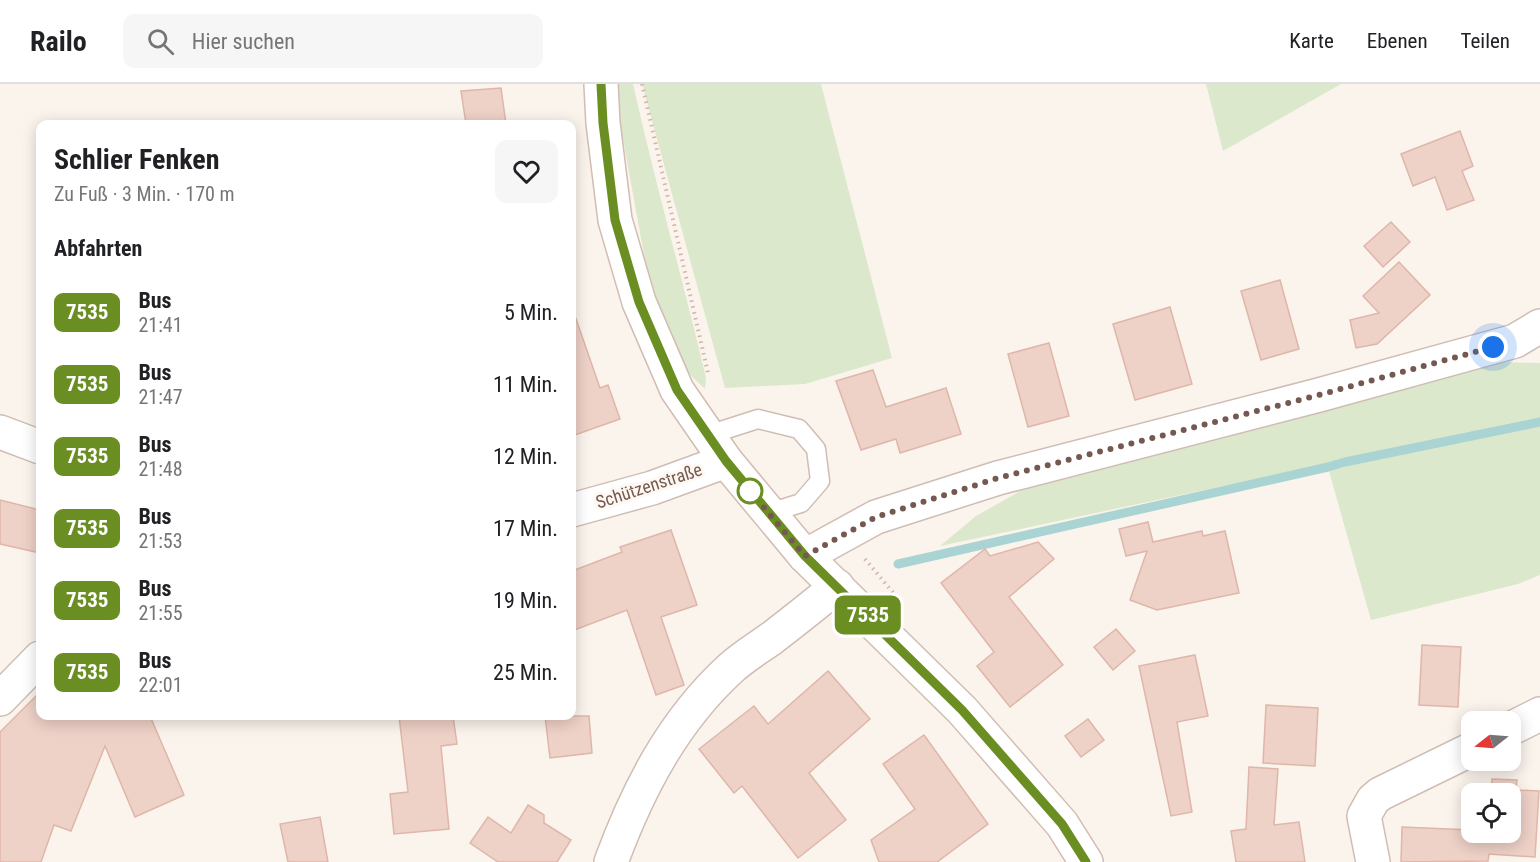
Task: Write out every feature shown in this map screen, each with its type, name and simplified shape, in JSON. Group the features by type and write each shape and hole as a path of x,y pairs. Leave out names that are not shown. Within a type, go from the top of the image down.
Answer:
{"street":[{"path":"601,84 603,123 615,220 639,302 677,390 717,448 805,556 962,710 1062,824 1086,862"},
{"path":"805,556 876,517 998,478 1319,395 1515,341 1540,326"},
{"path":"0,432 36,446"},
{"name":"Schützenstraße","path":"576,509 652,488 717,448"},
{"path":"611,862 628,815 660,753 701,698 733,667 806,613 837,586"},
{"path":"0,699 36,662"},
{"path":"1521,724 1540,714"},
{"path":"1373,862 1364,816 1373,800 1461,755"}],"lane":[{"path":"717,448 758,419 799,429 816,449 820,481 801,503 769,513"}],"path":[{"path":"642,84 708,377"}],"green space":[{"path":"618,84 633,84 706,378 705,389 682,367 648,277 619,117"},
{"path":"642,84 821,84 892,358 805,384 725,388"},
{"path":"1206,84 1341,84 1223,151"},
{"path":"1488,362 1540,363 1540,575 1518,584 1371,620 1327,464 940,546 976,516 1020,491 1119,460"}],"building":[{"path":"501,88 505,120 465,120 461,91"},
{"path":"1460,131 1473,166 1462,171 1474,200 1447,210 1435,177 1413,186 1401,154"},
{"path":"1391,222 1410,242 1383,267 1364,246"},
{"path":"1399,262 1430,295 1377,344 1356,348 1350,320 1379,313 1363,296"},
{"path":"1280,280 1299,349 1261,360 1241,291"},
{"path":"1170,307 1192,384 1135,400 1113,324"},
{"path":"576,319 600,388 608,385 620,419 576,435"},
{"path":"1049,343 1069,416 1028,427 1008,354"},
{"path":"873,370 886,407 946,388 961,434 900,453 896,439 861,450 836,381"},
{"path":"0,500 36,509 36,552 0,544"},
{"path":"1148,522 1153,542 1202,531 1203,536 1225,531 1239,593 1157,610 1130,600 1147,551 1126,556 1119,529"},
{"path":"671,530 697,605 661,617 684,685 656,695 627,610 576,629 576,569 622,552 620,547"},
{"path":"1038,542 1054,559 1009,597 1063,665 1010,707 977,666 994,652 941,583 985,549 990,556"},
{"path":"1116,629 1135,651 1113,670 1094,647"},
{"path":"1422,645 1461,647 1458,707 1419,705"},
{"path":"1195,655 1208,716 1177,722 1192,812 1171,816 1139,666"},
{"path":"828,671 870,719 809,773 846,820 798,858 742,786 734,793 699,749 754,706 768,724"},
{"path":"36,696 36,720 152,720 184,795 135,817 105,746 71,831 54,825 41,862 0,862 0,732"},
{"path":"1266,705 1318,708 1315,766 1263,763"},
{"path":"576,716 589,716 592,753 550,758 545,720 576,720"},
{"path":"1088,719 1104,740 1081,757 1065,736"},
{"path":"399,720 454,720 457,744 441,746 449,829 394,834 390,794 408,792"},
{"path":"924,735 988,824 937,862 879,862 871,840 915,809 883,764"},
{"path":"1249,767 1278,769 1274,825 1299,822 1305,862 1236,862 1231,831 1246,829"},
{"path":"1492,779 1517,780 1517,783 1492,783"},
{"path":"1521,790 1539,791 1535,857 1489,854 1488,861 1401,862 1402,827 1461,830 1461,843 1521,843"},
{"path":"528,805 544,815 544,823 571,840 557,862 498,862 470,843 488,817 511,833"},
{"path":"320,817 328,862 288,862 280,824"}],"waterway":[{"path":"898,564 1345,462 1540,422"}],"bus line":[{"name":"7535","path":"601,84 603,123 615,220 639,302 677,390 726,461 805,556 878,624 962,710 1062,824 1086,862"}],"route":[{"path":"750,491 805,556 876,517 998,478 1319,395 1493,347"}]}
